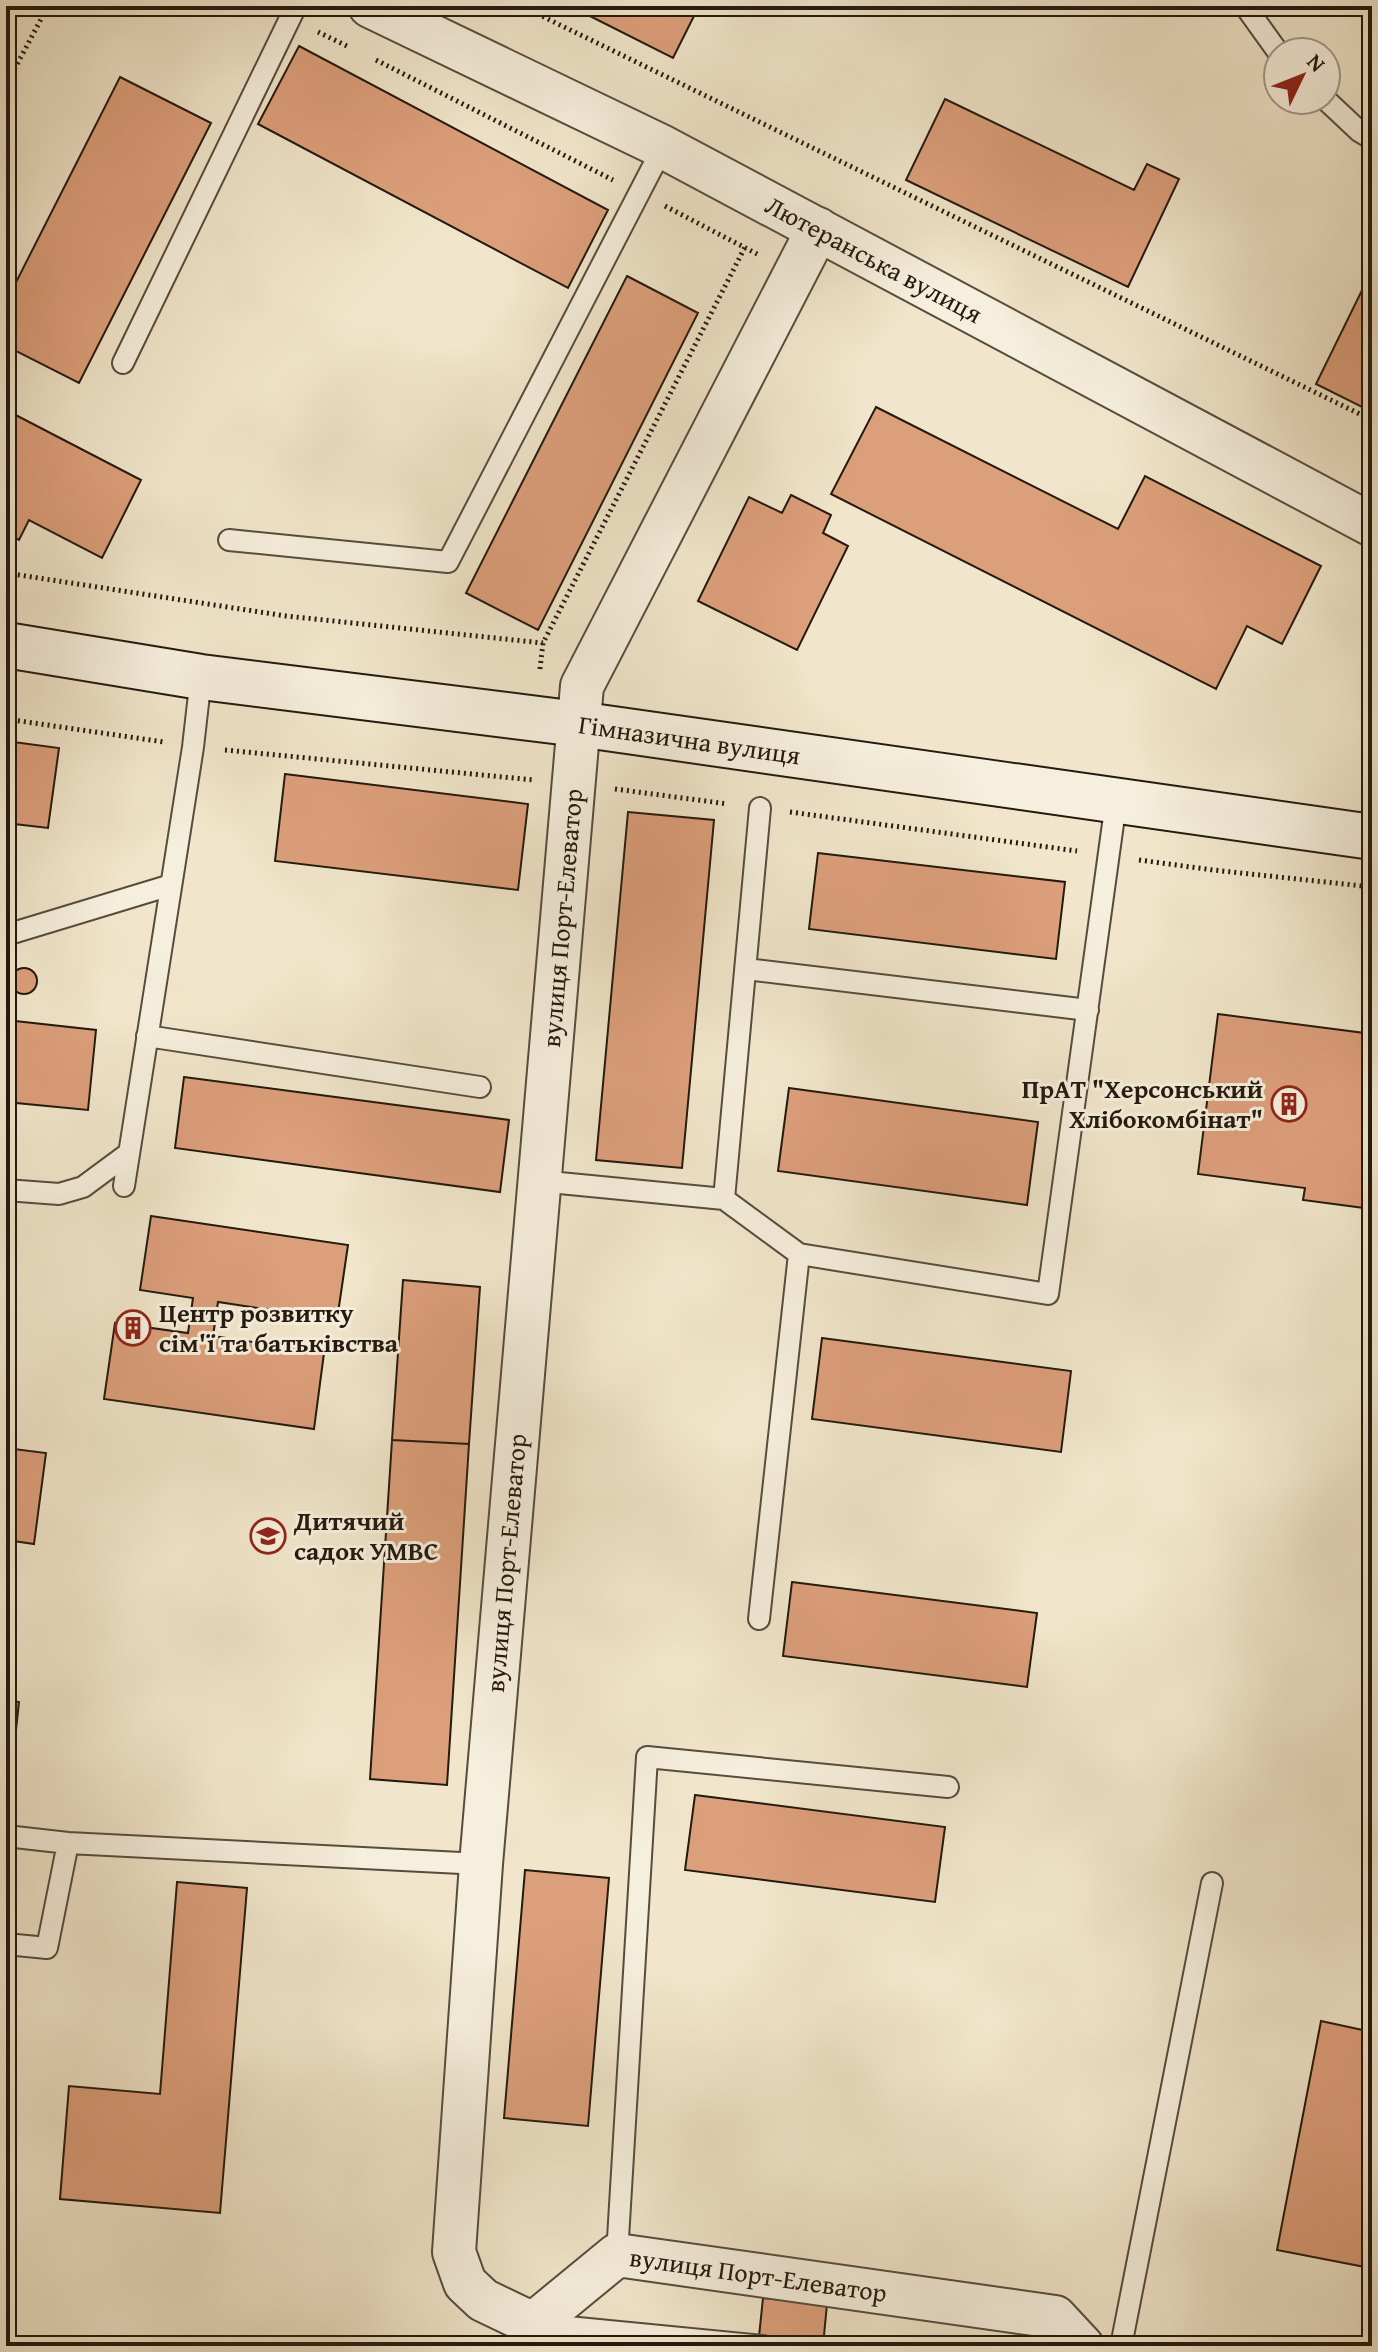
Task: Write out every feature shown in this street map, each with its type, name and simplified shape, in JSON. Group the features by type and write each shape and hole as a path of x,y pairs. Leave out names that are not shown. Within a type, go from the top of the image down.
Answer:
{"street":[{"name":"Лютеранська вулиця","path":"370,6 663,147 1372,525"},
{"name":"вулиця Порт-Елеватор","path":"818,229 582,686 481,1864 454,2252 465,2283 483,2300 533,2324 617,2255 1055,2317 1082,2346"},
{"name":"Гімназична вулиця","path":"6,645 201,677 578,724 1372,837"}],"lane":[{"path":"1245,6 1267,36"},
{"path":"123,363 293,12"},
{"path":"1342,115 1372,139"},
{"path":"229,540 448,562 663,147"},
{"path":"124,1186 193,747 201,677"},
{"path":"539,1181 724,1199 799,1254 1048,1294 1116,802"},
{"path":"724,1199 760,808"},
{"path":"6,935 171,885"},
{"path":"746,969 1088,1010"},
{"path":"147,1036 480,1087"},
{"path":"6,1190 59,1194 83,1187 129,1153"},
{"path":"759,1619 799,1254"},
{"path":"617,2255 647,1757 948,1787"},
{"path":"6,1836 68,1843 481,1864"},
{"path":"6,1944 47,1948 68,1843"},
{"path":"1121,2346 1212,1883"},
{"path":"533,2324 763,2346"}],"path":[{"path":"6,85 48,6"},
{"path":"521,6 1372,420"},
{"path":"293,12 360,53"},
{"path":"374,60 745,247 794,277"},
{"path":"533,719 543,643 745,247"},
{"path":"6,573 286,616 543,643"},
{"path":"6,719 193,747 573,783 1213,870 1372,887"}],"building":[{"path":"570,6 699,6 673,58"},
{"path":"299,46 608,210 568,288 258,124"},
{"path":"120,77 211,123 79,383 6,346 6,302"},
{"path":"945,99 1134,190 1147,164 1179,179 1128,287 906,180"},
{"path":"627,276 698,313 538,630 466,593"},
{"path":"1368,278 1372,279 1372,412 1316,384"},
{"path":"876,407 1118,529 1145,476 1321,566 1282,644 1247,626 1216,689 831,494"},
{"path":"6,410 141,480 102,558 29,520 19,540 6,533"},
{"path":"791,495 831,515 823,533 848,546 797,650 698,601 749,497 782,513"},
{"path":"6,741 59,748 48,828 6,823"},
{"path":"285,774 528,804 518,890 275,861"},
{"path":"628,812 714,820 682,1168 596,1160"},
{"path":"818,853 1065,882 1056,959 809,929"},
{"path":"24,968 33,972 37,981 33,990 24,994 15,990 11,981 15,972"},
{"name":"ПрАТ \"Херсонський Хлібокомбінат\"","path":"1218,1014 1372,1034 1372,1209 1303,1200 1305,1188 1198,1174"},
{"path":"6,1020 96,1030 88,1110 6,1102"},
{"path":"184,1077 509,1120 500,1192 175,1148"},
{"path":"789,1088 1038,1122 1027,1205 778,1171"},
{"name":"Центр розвитку сім'ї та батьківства","path":"151,1216 348,1245 337,1320 218,1302 213,1336 324,1353 314,1429 104,1399 115,1323 188,1333 193,1298 140,1290"},
{"path":"6,1232 12,1232 6,1288"},
{"path":"403,1280 480,1287 469,1444 392,1440"},
{"path":"822,1338 1071,1371 1061,1452 812,1419"},
{"path":"392,1440 469,1444 447,1785 370,1779"},
{"path":"6,1448 46,1453 34,1544 6,1540"},
{"path":"792,1582 1037,1613 1027,1687 783,1656"},
{"path":"6,1700 19,1702 9,1795 6,1795"},
{"path":"695,1795 945,1827 935,1902 685,1870"},
{"path":"525,1870 609,1878 588,2126 504,2118"},
{"path":"177,1882 247,1888 220,2213 60,2199 69,2086 160,2094"},
{"path":"1321,2021 1372,2032 1372,2233 1365,2267 1277,2250"},
{"path":"763,2298 827,2304 823,2346 758,2346"}],"place":[{"name":"ПрАТ \"Херсонський Хлібокомбінат\"","path":"1289,1104"},
{"name":"Центр розвитку сім'ї та батьківства","path":"133,1328"},
{"name":"Дитячий садок УМВС","path":"268,1536"}]}
